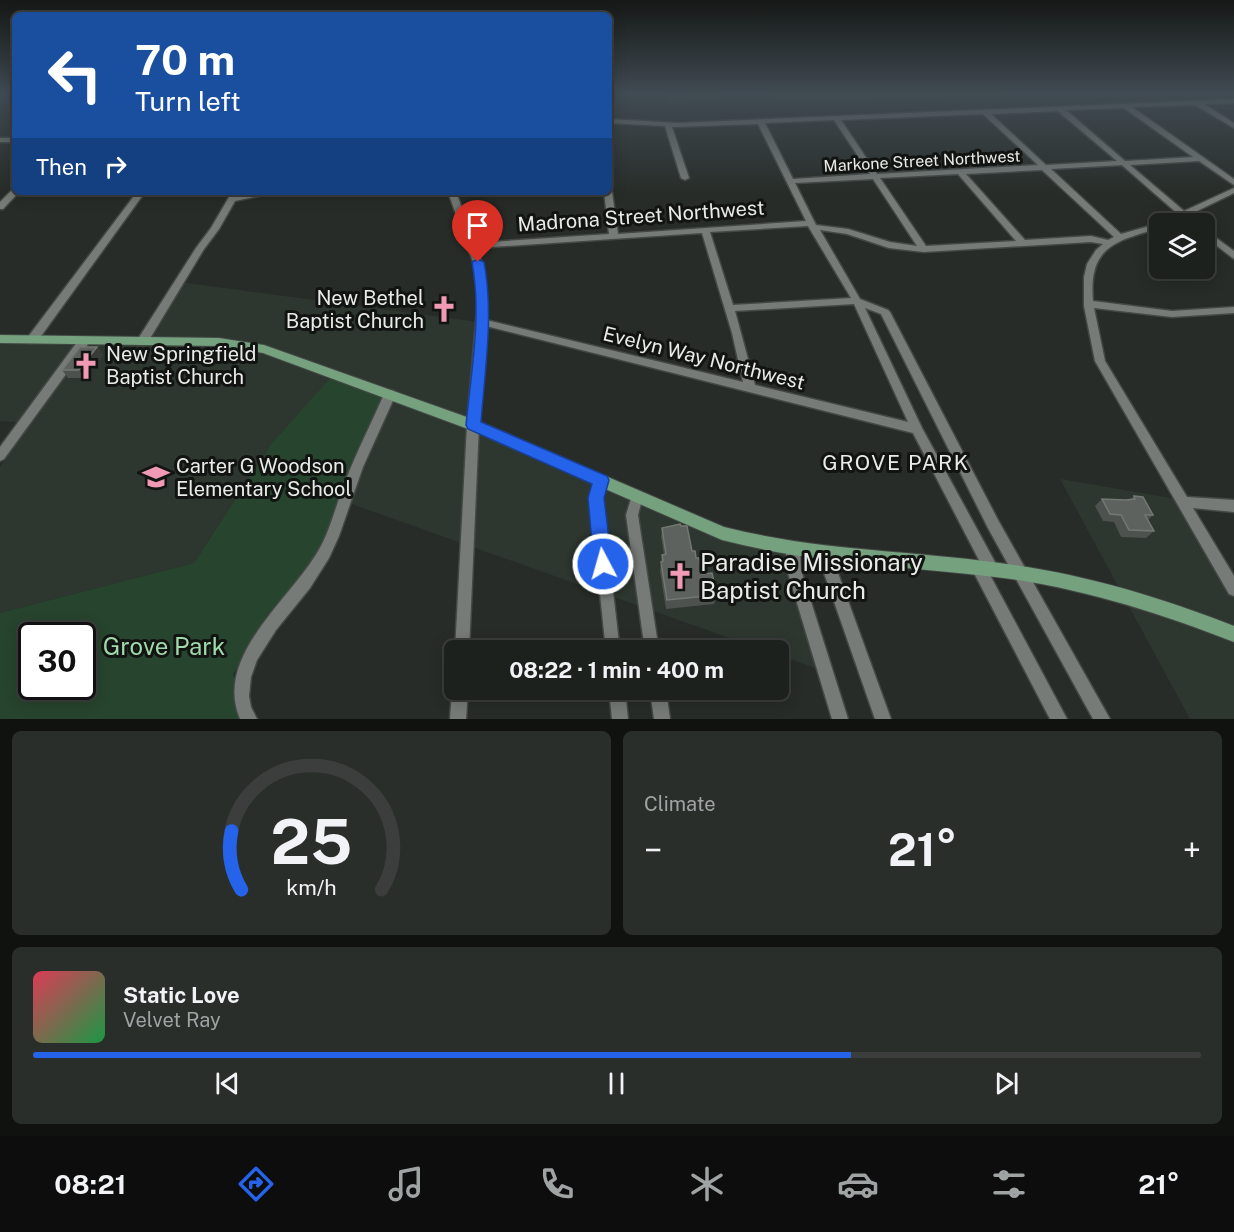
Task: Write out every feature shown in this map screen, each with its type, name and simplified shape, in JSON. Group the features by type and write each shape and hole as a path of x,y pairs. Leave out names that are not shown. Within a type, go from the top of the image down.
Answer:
{"main road":[{"path":"0,339 242,344 264,349 473,425 722,533 793,551 1021,573 1080,584 1140,600 1234,634"}],"street":[{"path":"669,128 685,178"},
{"path":"762,128 813,225 857,301 1059,719"},
{"path":"842,128 924,249"},
{"path":"1001,128 1114,240"},
{"path":"1083,128 1184,213"},
{"path":"1156,128 1234,183"},
{"name":"Markone Street Northwest","path":"790,181 1200,159"},
{"path":"960,172 1023,243"},
{"path":"1187,213 1234,190"},
{"path":"0,207 12,195"},
{"path":"33,340 139,195"},
{"path":"142,342 234,195"},
{"path":"453,195 473,246 482,280 482,322 473,425 463,640"},
{"path":"608,195 614,236"},
{"name":"Madrona Street Northwest","path":"473,246 813,225 848,232 889,245 924,249 1091,238 1114,240"},
{"path":"1149,228 1114,240 1096,254 1089,267 1087,282 1100,361 1234,589"},
{"path":"705,230 750,387"},
{"path":"1215,240 1234,256"},
{"path":"729,308 857,301 880,308 889,317 993,524 1102,719"},
{"path":"1090,304 1172,314 1234,310"},
{"name":"Evelyn Way Northwest","path":"482,322 917,429"},
{"path":"0,456 84,341"},
{"path":"249,719 244,712 241,696 245,670 260,642 310,578 326,553 353,477 390,394"},
{"path":"601,480 596,498 612,640"},
{"path":"636,496 632,515 650,640"},
{"path":"1184,502 1234,506"},
{"path":"793,551 794,570 840,719"},
{"path":"829,556 831,573 883,719"},
{"path":"458,719 459,700"},
{"path":"618,700 620,719"},
{"path":"659,700 662,719"}],"shaded area":[{"path":"179,282 486,323 465,430 789,556 832,674 789,659 789,640 735,640 343,501 331,377 271,444 194,563 0,613 0,467 29,423 0,421 0,338 140,343"},
{"path":"1060,479 1194,502 1215,556 1234,588 1234,719 1190,719"}],"green space":[{"name":"Grove Park","path":"331,377 394,395 304,581 233,674 247,719 0,719 0,613 194,563 271,444"}],"building":[{"path":"80,347 97,347 79,370 62,370"},
{"path":"1134,496 1143,497 1153,515 1145,515 1154,531 1129,530 1121,515 1110,514 1102,499 1126,500 1135,499"},
{"name":"Paradise Missionary Baptist Church","path":"680,524 687,526 692,551 695,551 696,558 699,558 702,574 712,573 717,595 667,600 661,562 663,561 662,555 666,554 662,528"}],"place":[{"name":"New Bethel Baptist Church","path":"444,309"},
{"name":"New Springfield Baptist Church","path":"86,366"},
{"name":"Carter G Woodson Elementary School","path":"156,477"},
{"name":"Paradise Missionary Baptist Church","path":"680,576"}],"district":[{"name":"GROVE PARK","path":"896,462"}],"route":[{"path":"478,262 483,299 473,425 601,480 596,498 603,564"}]}
